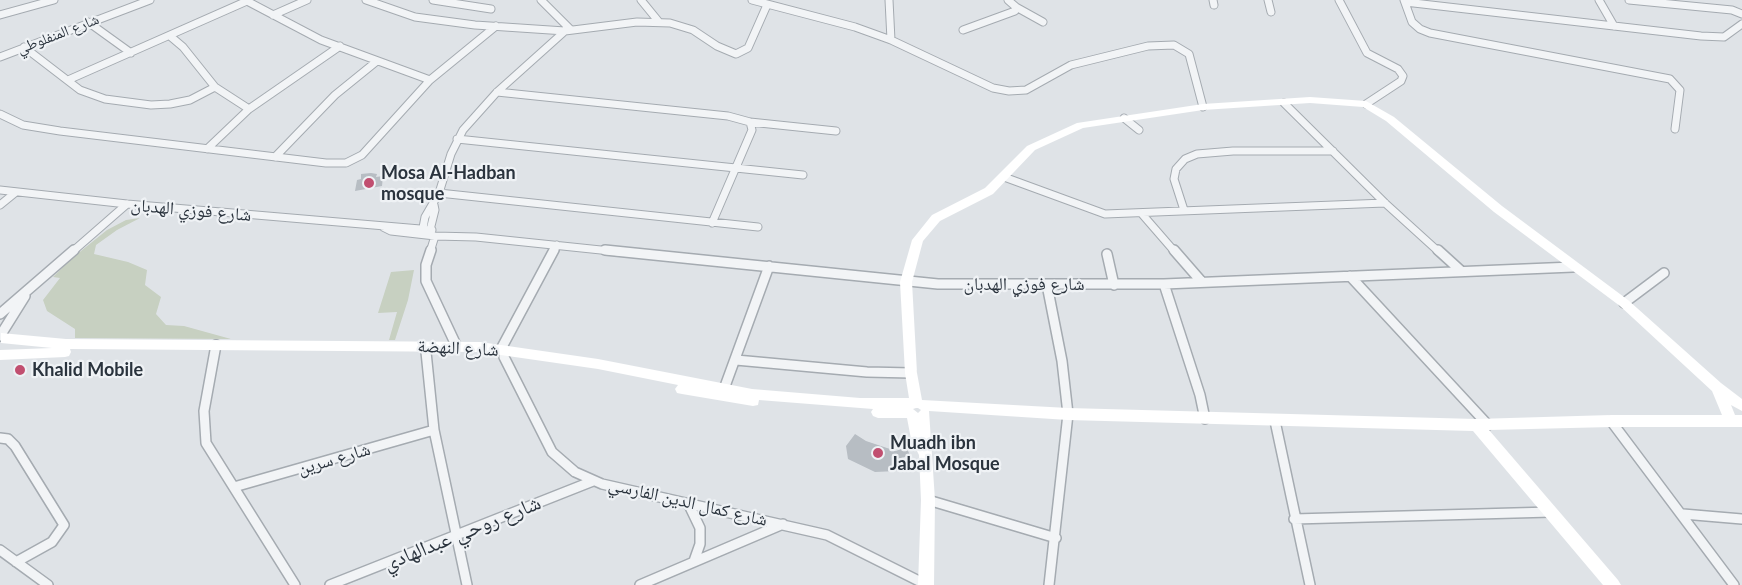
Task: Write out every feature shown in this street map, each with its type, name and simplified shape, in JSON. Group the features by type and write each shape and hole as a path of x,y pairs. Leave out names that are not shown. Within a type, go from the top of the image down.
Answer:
{"street":[{"path":"24,0 30,7"},
{"path":"0,15 54,0"},
{"name":"شارع المنفلوطي","path":"0,57 150,0"},
{"path":"68,80 246,0 321,40 430,80"},
{"path":"273,15 307,0"},
{"path":"366,0 430,21 496,26 568,31 616,23 659,22 693,30 728,52 740,53 750,44 767,5"},
{"path":"433,0 491,9"},
{"path":"541,0 564,20 568,31"},
{"path":"641,0 659,22"},
{"path":"752,0 842,23 891,40 993,88 1009,91 1026,90 1071,65 1148,46 1174,45 1189,54 1203,107"},
{"path":"889,0 891,40"},
{"path":"1008,0 1043,22"},
{"path":"1268,0 1271,12"},
{"path":"1339,0 1367,53 1398,69 1403,76 1401,81 1366,104"},
{"path":"1599,0 1614,26"},
{"path":"1629,0 1732,10 1742,15"},
{"path":"1675,129 1680,90 1670,79 1430,33 1420,29 1412,22 1405,1 1719,37 1728,35 1742,24"},
{"path":"963,30 1010,14 1016,11 1016,7"},
{"path":"88,22 131,53"},
{"path":"0,114 12,121 35,127 275,158 326,163 352,162 362,155 430,80 496,26"},
{"path":"427,233 434,205 458,139 470,120 497,92 568,31"},
{"path":"170,36 183,47 215,87 249,109"},
{"path":"207,149 249,109 340,46"},
{"path":"24,47 80,90 91,95 151,105 184,101 215,87"},
{"path":"275,158 310,119 354,78 377,61"},
{"path":"497,92 728,116 750,122 836,131"},
{"path":"927,585 928,500 925,453 918,439 918,410 911,373 906,282 914,250 926,229 948,211 989,191 1020,157 1048,140 1081,126 1203,107 1338,100 1366,104 1390,120 1489,202 1624,303 1716,387 1742,406"},
{"path":"1284,103 1385,203 1460,270"},
{"path":"1124,118 1139,130"},
{"path":"712,223 752,130 750,122"},
{"path":"458,139 803,175"},
{"path":"1184,210 1174,179 1176,169 1185,159 1197,154 1233,151 1333,151"},
{"path":"1004,177 1105,214 1385,203"},
{"name":"شارع فوزي الهدبان","path":"0,190 127,204 383,227 408,227 427,233"},
{"path":"0,205 16,192"},
{"path":"439,193 758,227"},
{"path":"0,314 127,204"},
{"path":"408,227 422,221 434,205"},
{"path":"1142,214 1201,281"},
{"path":"425,217 426,281 456,345"},
{"name":"شارع فوزي الهدبان","path":"383,227 391,231 557,245 906,282 1047,285 1164,284 1574,267"},
{"path":"503,353 557,245"},
{"path":"1107,254 1114,285"},
{"path":"724,389 769,266"},
{"path":"1624,303 1664,273"},
{"path":"1350,276 1482,425 1613,585"},
{"path":"1164,284 1200,395 1205,419"},
{"path":"1047,285 1062,360 1068,414 1049,585"},
{"path":"0,338 30,288"},
{"name":"شارع النهضة","path":"0,338 39,343 215,349 503,353 598,364 770,396 918,410"},
{"name":"شارع النهضة","path":"0,355 50,352 456,345 730,399 787,405 918,410"},
{"path":"215,349 204,411 204,433 213,456 295,585"},
{"path":"426,352 434,430 467,585"},
{"name":"شارع كمال الدين الفارسي","path":"503,353 552,452 575,472 593,481 689,505 783,524 840,540 927,585"},
{"path":"736,360 844,370 911,373"},
{"path":"1716,387 1738,422"},
{"path":"918,410 949,413 963,409 1205,419 1482,425 1611,421 1738,422"},
{"path":"1275,421 1294,519 1310,585"},
{"path":"1611,421 1683,514 1734,585"},
{"name":"شارع سرين","path":"234,487 434,430"},
{"path":"0,438 8,439 15,446 64,525 52,542 16,562"},
{"name":"شارع روحي عبدالهادي","path":"330,585 593,481"},
{"path":"928,500 1056,538"},
{"path":"689,505 700,528 700,544 694,561"},
{"path":"1294,519 1551,512"},
{"path":"1683,514 1742,519"},
{"path":"640,585 783,524"},
{"path":"0,550 48,585"}],"green space":[{"path":"140,218 117,230 96,245 94,254 128,262 147,270 145,285 161,297 156,314 166,325 184,326 231,339 75,338 75,329 47,311 43,300 60,278 53,277 71,259 107,230 126,220"},
{"path":"414,270 408,300 395,340 389,340 397,312 378,313 391,272"}],"building":[{"name":"Mosa Al-Hadban mosque","path":"361,174 377,174 376,177 383,176 382,186 355,191"},
{"name":"Muadh ibn Jabal Mosque","path":"855,434 866,441 896,451 906,447 910,455 896,460 897,471 875,472 848,459 846,446"}],"place":[{"name":"Mosa Al-Hadban mosque","path":"369,183"},
{"name":"Khalid Mobile","path":"20,370"},
{"name":"Muadh ibn Jabal Mosque","path":"878,453"}]}
